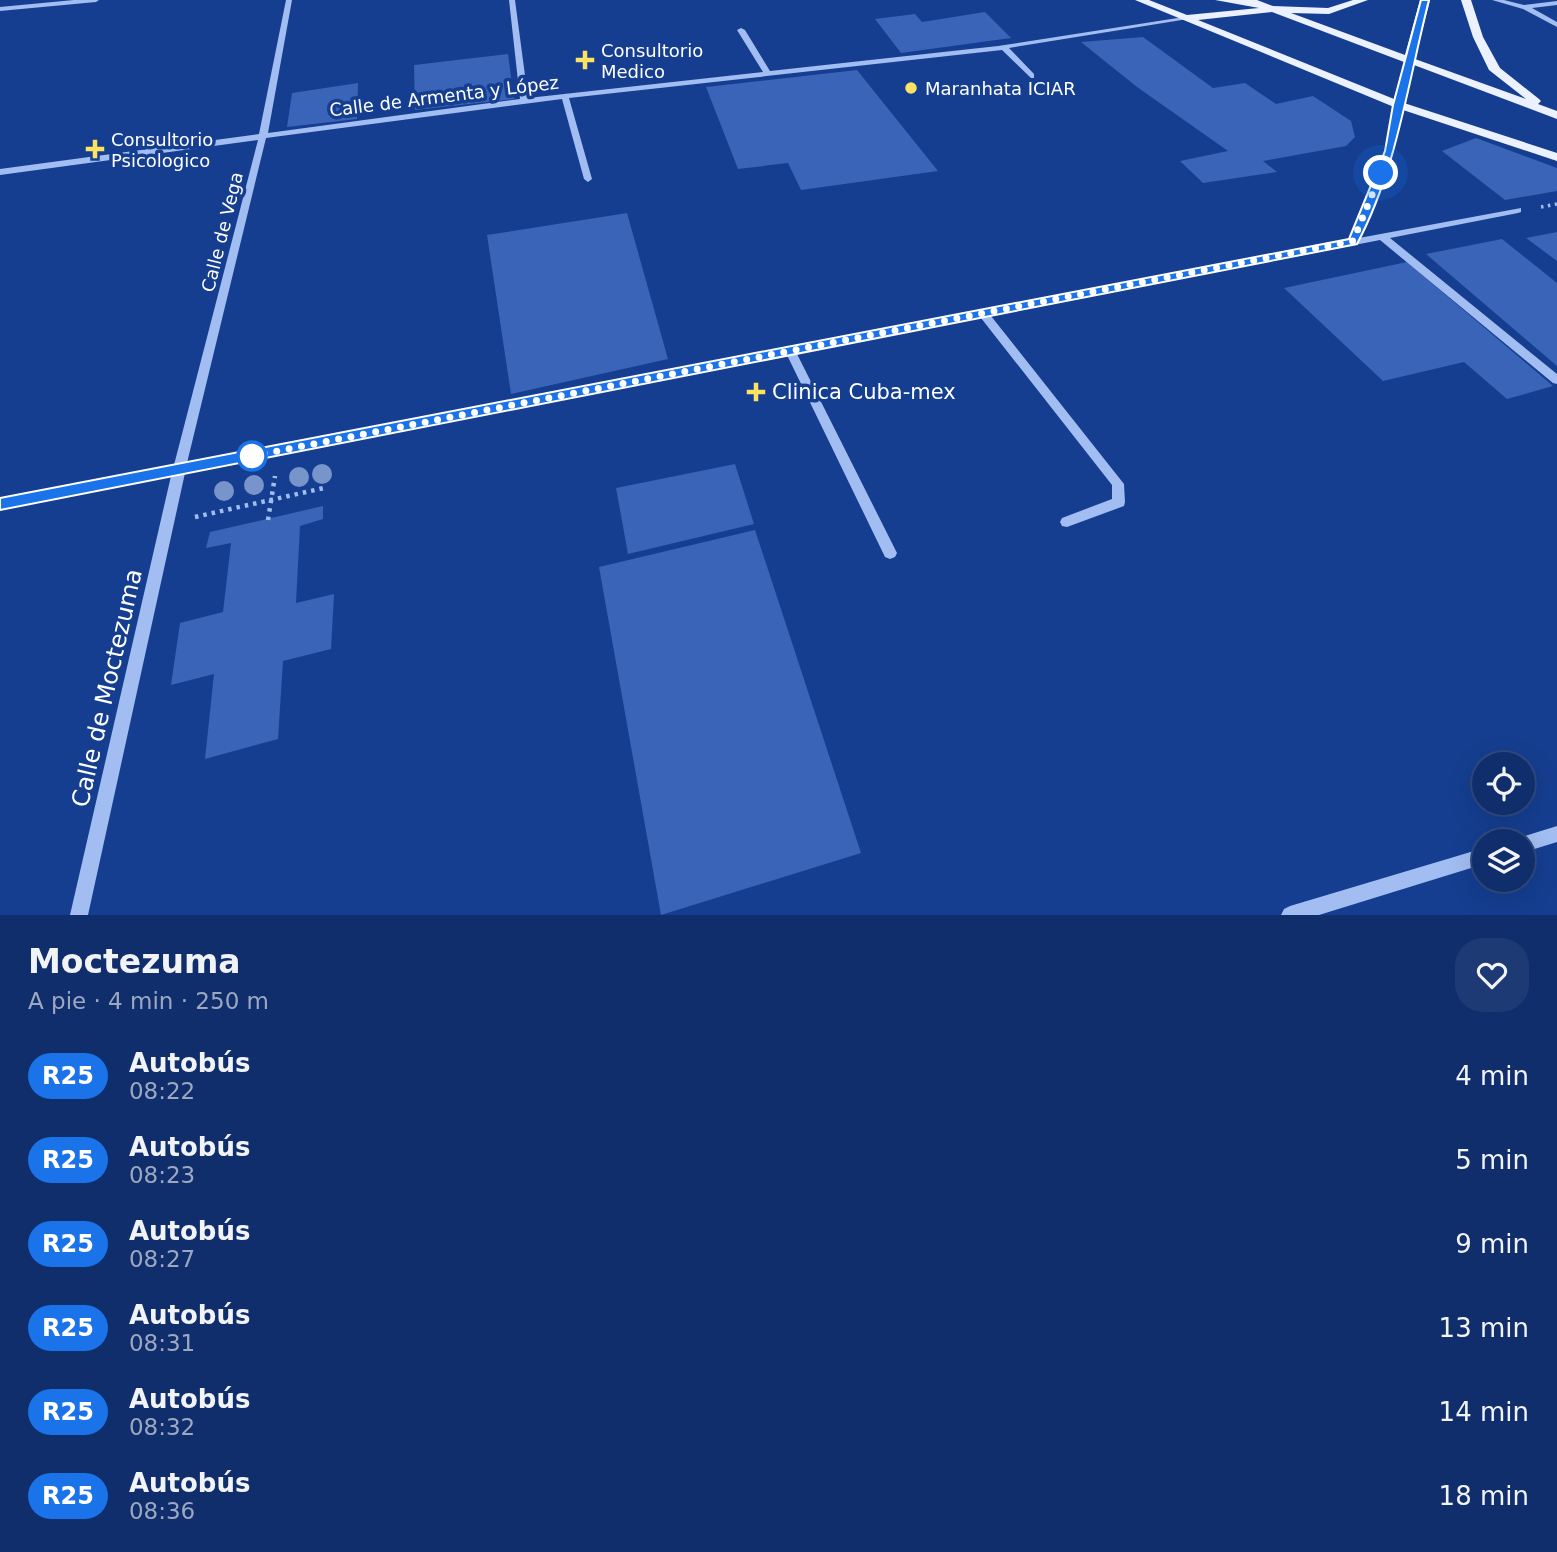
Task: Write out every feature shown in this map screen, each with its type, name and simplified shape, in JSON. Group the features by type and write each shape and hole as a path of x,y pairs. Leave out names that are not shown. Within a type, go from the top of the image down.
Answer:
{"main road":[{"path":"1140,0 1398,105 1557,157"},
{"path":"1220,0 1274,9 1329,11 1363,0"},
{"path":"1248,0 1553,114"},
{"path":"1398,105 1425,0"},
{"path":"1466,0 1478,37 1494,70 1553,114"},
{"path":"1184,19 1274,9"}],"street":[{"path":"0,9 96,0"},
{"name":"Calle de Vega","path":"179,470 263,135 289,0"},
{"path":"512,0 524,101"},
{"path":"1495,0 1524,7 1557,26"},
{"path":"1524,7 1557,3"},
{"name":"Calle de Armenta y López","path":"0,172 524,101 1004,47 1184,19"},
{"path":"741,30 768,74"},
{"path":"1004,47 1031,76"},
{"path":"565,97 588,179"},
{"path":"1353,241 1390,151 1398,105"},
{"path":"0,504 1518,209"},
{"path":"1382,236 1557,380"},
{"path":"983,313 1118,484 1119,502 1067,522"},
{"path":"790,352 890,553"},
{"name":"Calle de Moctezuma","path":"79,915 179,470"},
{"path":"1535,841 1557,834"},
{"path":"1290,915 1472,860"}],"path":[{"path":"268,520 278,450"},
{"path":"167,524 324,488"}],"building":[{"path":"985,12 1011,38 901,53 875,19 915,14 922,22"},
{"path":"1143,37 1213,88 1245,83 1276,104 1313,96 1351,121 1355,137 1346,146 1263,161 1277,172 1203,183 1180,161 1228,151 1137,87 1081,42"},
{"path":"508,54 514,99 415,110 414,65"},
{"path":"857,70 938,171 801,190 788,163 738,169 706,87"},
{"path":"358,83 357,119 287,127 292,93"},
{"path":"1476,138 1557,168 1557,191 1505,200 1442,151"},
{"path":"627,213 668,359 511,394 487,235"},
{"path":"1557,232 1557,261 1526,238"},
{"path":"1502,239 1557,283 1557,366 1426,254"},
{"path":"1407,262 1553,386 1507,399 1464,362 1383,381 1284,288"},
{"path":"735,464 754,524 628,554 616,488"},
{"path":"323,506 323,519 300,526 296,603 334,594 331,649 283,661 278,739 205,759 214,674 171,685 180,623 223,612 231,543 206,548 210,532"},
{"path":"755,530 861,853 661,915 599,567"}],"bus line":[{"name":"R25","path":"0,504 1353,241 1390,151 1398,105 1425,0"}],"place":[{"name":"Consultorio Medico","path":"585,60"},
{"name":"Maranhata ICIAR","path":"911,88"},
{"name":"Consultorio Psicologico","path":"95,149"},
{"name":"Clinica Cuba-mex","path":"756,392"}],"route":[{"path":"252,456 1353,241 1381,173"}]}
